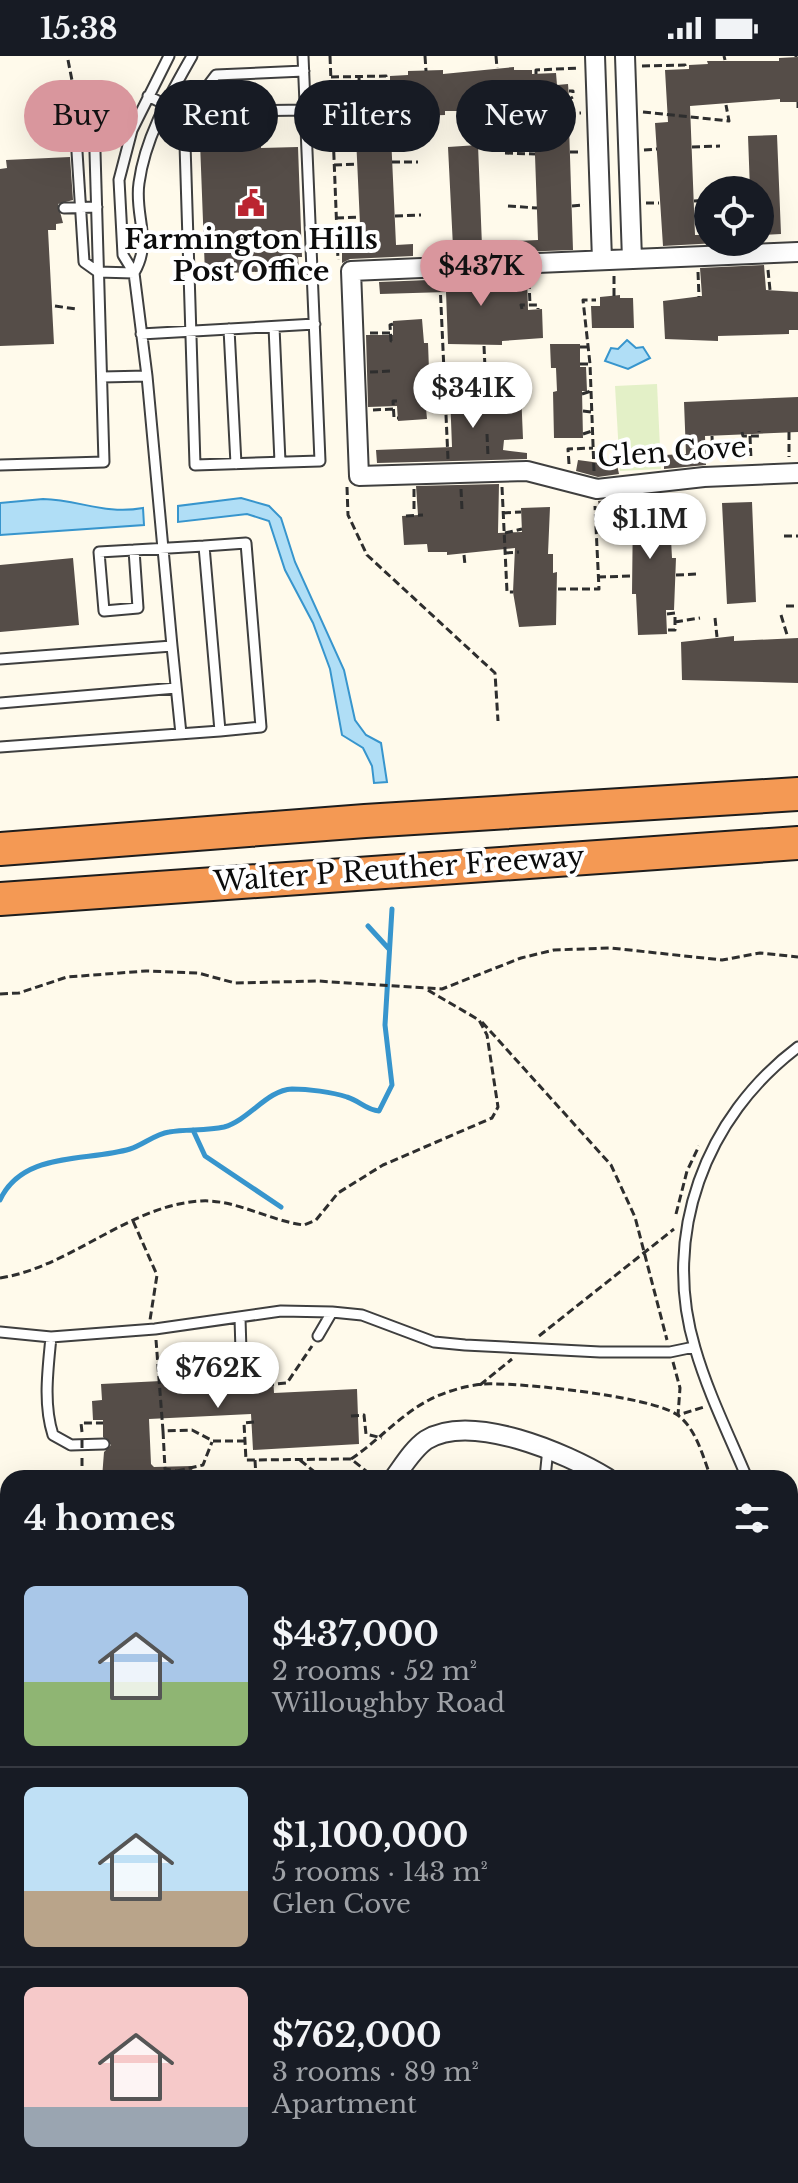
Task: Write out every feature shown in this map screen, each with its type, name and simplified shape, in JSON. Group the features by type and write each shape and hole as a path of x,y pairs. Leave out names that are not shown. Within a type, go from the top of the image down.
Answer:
{"highway":[{"name":"Walter P Reuther Freeway","path":"0,849 798,791"},
{"name":"Walter P Reuther Freeway","path":"0,899 798,843"},
{"path":"732,847 798,853"}],"street":[{"path":"625,61 632,259"},
{"path":"595,62 602,260"},
{"path":"774,254 798,252"},
{"path":"355,372 351,271 698,256"},
{"name":"Glen Cove","path":"355,372 359,476 527,471 594,488 714,476 794,473"},
{"path":"400,1470 424,1441 448,1432 473,1433 548,1448 591,1470"}],"lane":[{"path":"169,56 132,130 119,180 123,255 134,273 147,376 181,734"},
{"path":"179,80 192,56"},
{"path":"303,56 304,80"},
{"path":"212,80 216,75 304,71"},
{"path":"148,96 154,99"},
{"path":"134,273 144,256 138,184 154,130"},
{"path":"77,152 84,262 98,272 134,273"},
{"path":"0,465 104,462 98,152"},
{"path":"187,152 195,465 320,461 308,152"},
{"path":"64,208 97,207"},
{"path":"141,334 315,324"},
{"path":"274,327 280,462"},
{"path":"229,329 236,464"},
{"path":"102,377 147,376"},
{"path":"0,747 261,727 246,543 99,552 104,611 138,608 134,550"},
{"path":"204,546 220,731"},
{"path":"0,659 172,646"},
{"path":"0,703 176,688"},
{"path":"744,1470 694,1347 685,1304 685,1228 714,1142 758,1081 798,1047"},
{"path":"0,1332 51,1337 152,1329 281,1311 332,1312 388,1322 434,1342 670,1352 694,1347"},
{"path":"318,1336 332,1312"},
{"path":"240,1318 241,1351"},
{"path":"51,1337 48,1392 53,1435 71,1445 104,1444"},
{"path":"546,1470 548,1448"}],"path":[{"path":"425,56 426,71"},
{"path":"496,56 497,68"},
{"path":"68,60 72,80"},
{"path":"625,61 669,68 685,65 685,69"},
{"path":"536,74 536,70 552,71 595,62"},
{"path":"331,77 370,79 386,76 386,80"},
{"path":"798,102 798,108"},
{"path":"627,110 729,121 726,105"},
{"path":"576,113 596,112"},
{"path":"692,147 720,146"},
{"path":"505,152 535,154"},
{"path":"392,162 418,162"},
{"path":"334,165 357,164"},
{"path":"508,206 537,208"},
{"path":"395,216 421,215"},
{"path":"336,218 360,217"},
{"path":"698,256 699,297"},
{"path":"767,256 770,290"},
{"path":"528,264 530,305"},
{"path":"439,267 444,369 462,510"},
{"path":"558,589 599,589 590,364 583,300 596,300"},
{"path":"522,309 521,305 538,305 538,309"},
{"path":"55,306 76,309"},
{"path":"393,324 390,325 390,333 391,341 394,341"},
{"path":"585,326 592,325"},
{"path":"353,334 390,333"},
{"path":"484,346 486,389"},
{"path":"580,347 588,347"},
{"path":"580,364 590,364"},
{"path":"429,370 444,369"},
{"path":"355,372 392,371"},
{"path":"582,394 589,388"},
{"path":"397,401 393,401 394,418 398,418"},
{"path":"583,413 591,412"},
{"path":"583,434 592,431"},
{"path":"742,432 743,436 759,436 759,431"},
{"path":"789,432 794,473"},
{"path":"487,434 503,513 507,592 513,592"},
{"path":"712,436 714,476"},
{"path":"750,436 751,474"},
{"path":"569,482 568,449 593,448"},
{"path":"413,474 414,513"},
{"path":"663,536 672,536 671,507 665,507"},
{"path":"503,513 521,512"},
{"path":"406,516 414,513 423,515"},
{"path":"663,519 696,518"},
{"path":"504,533 517,534 522,529"},
{"path":"784,536 798,536"},
{"path":"505,553 519,552"},
{"path":"464,555 465,565"},
{"path":"676,575 698,574"},
{"path":"598,577 631,576"},
{"path":"786,606 798,606"},
{"path":"667,614 675,613 675,630 667,630"},
{"path":"781,615 788,638"},
{"path":"675,622 700,618"},
{"path":"715,618 717,637"},
{"path":"0,994 19,993 67,977 146,971 198,973 235,983 406,985 442,989 465,983 521,958 554,950 611,948 722,960 760,953 798,957"},
{"path":"422,988 479,1020 611,1165 635,1217 680,1388 678,1415"},
{"path":"0,1278 74,1253 97,1237 133,1221 199,1201 304,1225 316,1220 338,1193 383,1165 492,1118 498,1107 487,1035 479,1020"},
{"path":"133,1221 157,1275 152,1329 165,1469 171,1470"},
{"path":"480,1385 668,1232 685,1228"},
{"path":"266,1385 287,1383 318,1336"},
{"path":"254,1422 244,1423 246,1460 351,1459 430,1399 480,1385 543,1387 606,1396 665,1409 678,1415 696,1438 708,1470"},
{"path":"678,1415 715,1403"},
{"path":"351,1416 364,1415 366,1434 382,1438"},
{"path":"82,1470 81,1423 103,1423"},
{"path":"163,1431 192,1430 213,1441 245,1441"},
{"path":"181,1470 203,1465 213,1441"},
{"path":"298,1459 312,1470"},
{"path":"351,1459 365,1470"},
{"path":"255,1460 256,1470"}],"green space":[{"path":"657,384 661,469 620,471 615,386"}],"water":[{"path":"627,340 636,348 643,347 650,358 628,369 605,361 611,348 618,349"},
{"path":"241,498 269,506 281,518 295,562 344,670 355,720 366,735 381,743 387,782 374,783 372,766 363,748 342,735 330,669 313,623 285,570 269,521 247,514 178,522 178,506"},
{"path":"43,499 117,510 143,508 144,525 0,535 0,503"}],"building":[{"path":"798,57 798,102 780,102 780,99 690,106 694,244 663,246 655,123 668,122 665,70 689,69 689,65 708,64 707,61 779,61 779,58"},
{"path":"514,67 514,70 532,70 532,74 556,73 557,80 456,80 456,111 445,111 445,115 440,115 440,80 390,80 390,76 408,75 408,71 443,70 443,74"},
{"path":"777,135 781,234 774,234 774,176 749,176 748,136"},
{"path":"456,146 456,152 478,152 482,246 453,247 448,147"},
{"name":"Farmington Hills Post Office","path":"294,147 294,152 298,152 302,257 298,257 299,270 205,274 200,152 278,152 278,148"},
{"path":"357,152 392,152 396,245 413,244 413,256 350,259 342,263 342,247 361,246"},
{"path":"535,152 570,152 573,250 517,252 516,241 538,240"},
{"path":"70,157 73,200 58,204 63,223 56,224 56,230 48,230 54,344 0,346 0,169 7,168 6,160"},
{"path":"764,265 766,290 798,292 798,330 789,330 789,334 718,336 718,341 665,339 663,301 702,296 700,268"},
{"path":"527,276 528,310 542,309 543,338 502,341 502,345 448,344 446,292 380,294 379,282"},
{"path":"620,295 620,298 633,298 634,328 592,328 591,306 600,306 600,297"},
{"path":"422,319 424,343 428,343 430,397 425,397 427,419 398,421 397,406 368,407 366,335 393,335 393,321"},
{"path":"550,344 580,344 580,367 586,367 587,391 582,391 583,438 554,438 553,392 557,391 556,368 551,368"},
{"path":"503,388 503,392 521,391 523,439 504,440 503,450 527,453 527,459 377,463 376,450 452,447 450,394"},
{"path":"798,397 798,432 705,436 706,465 664,469 664,455 686,454 684,402"},
{"path":"578,460 600,463 616,460 619,474 598,477 576,471"},
{"path":"499,484 498,533 522,532 521,508 550,507 548,554 553,554 553,573 557,572 556,625 519,627 513,592 515,548 447,555 447,552 428,552 427,544 404,545 402,516 418,515 416,486"},
{"path":"668,493 663,539 671,539 672,558 676,558 674,610 666,610 667,634 638,635 636,594 632,594 633,506 600,511 598,501"},
{"path":"752,502 756,602 727,604 722,503"},
{"path":"73,558 79,625 0,632 0,565"},
{"path":"734,636 734,641 798,638 798,683 682,680 681,642"},
{"path":"228,1345 229,1361 272,1359 274,1393 357,1389 359,1444 253,1450 251,1414 149,1419 151,1464 154,1467 192,1466 192,1470 103,1470 104,1452 111,1445 103,1437 103,1420 93,1420 92,1401 102,1400 101,1384 161,1381 160,1365 189,1364 188,1346"}],"waterway":[{"path":"0,1200 10,1184 40,1166 130,1149 169,1132 224,1127 283,1091 320,1091 352,1099 379,1111 392,1085 385,1025 392,909"},
{"path":"368,926 389,949"},
{"path":"193,1130 205,1156 281,1207"}],"place":[{"name":"Farmington Hills Post Office","path":"251,203"}]}
